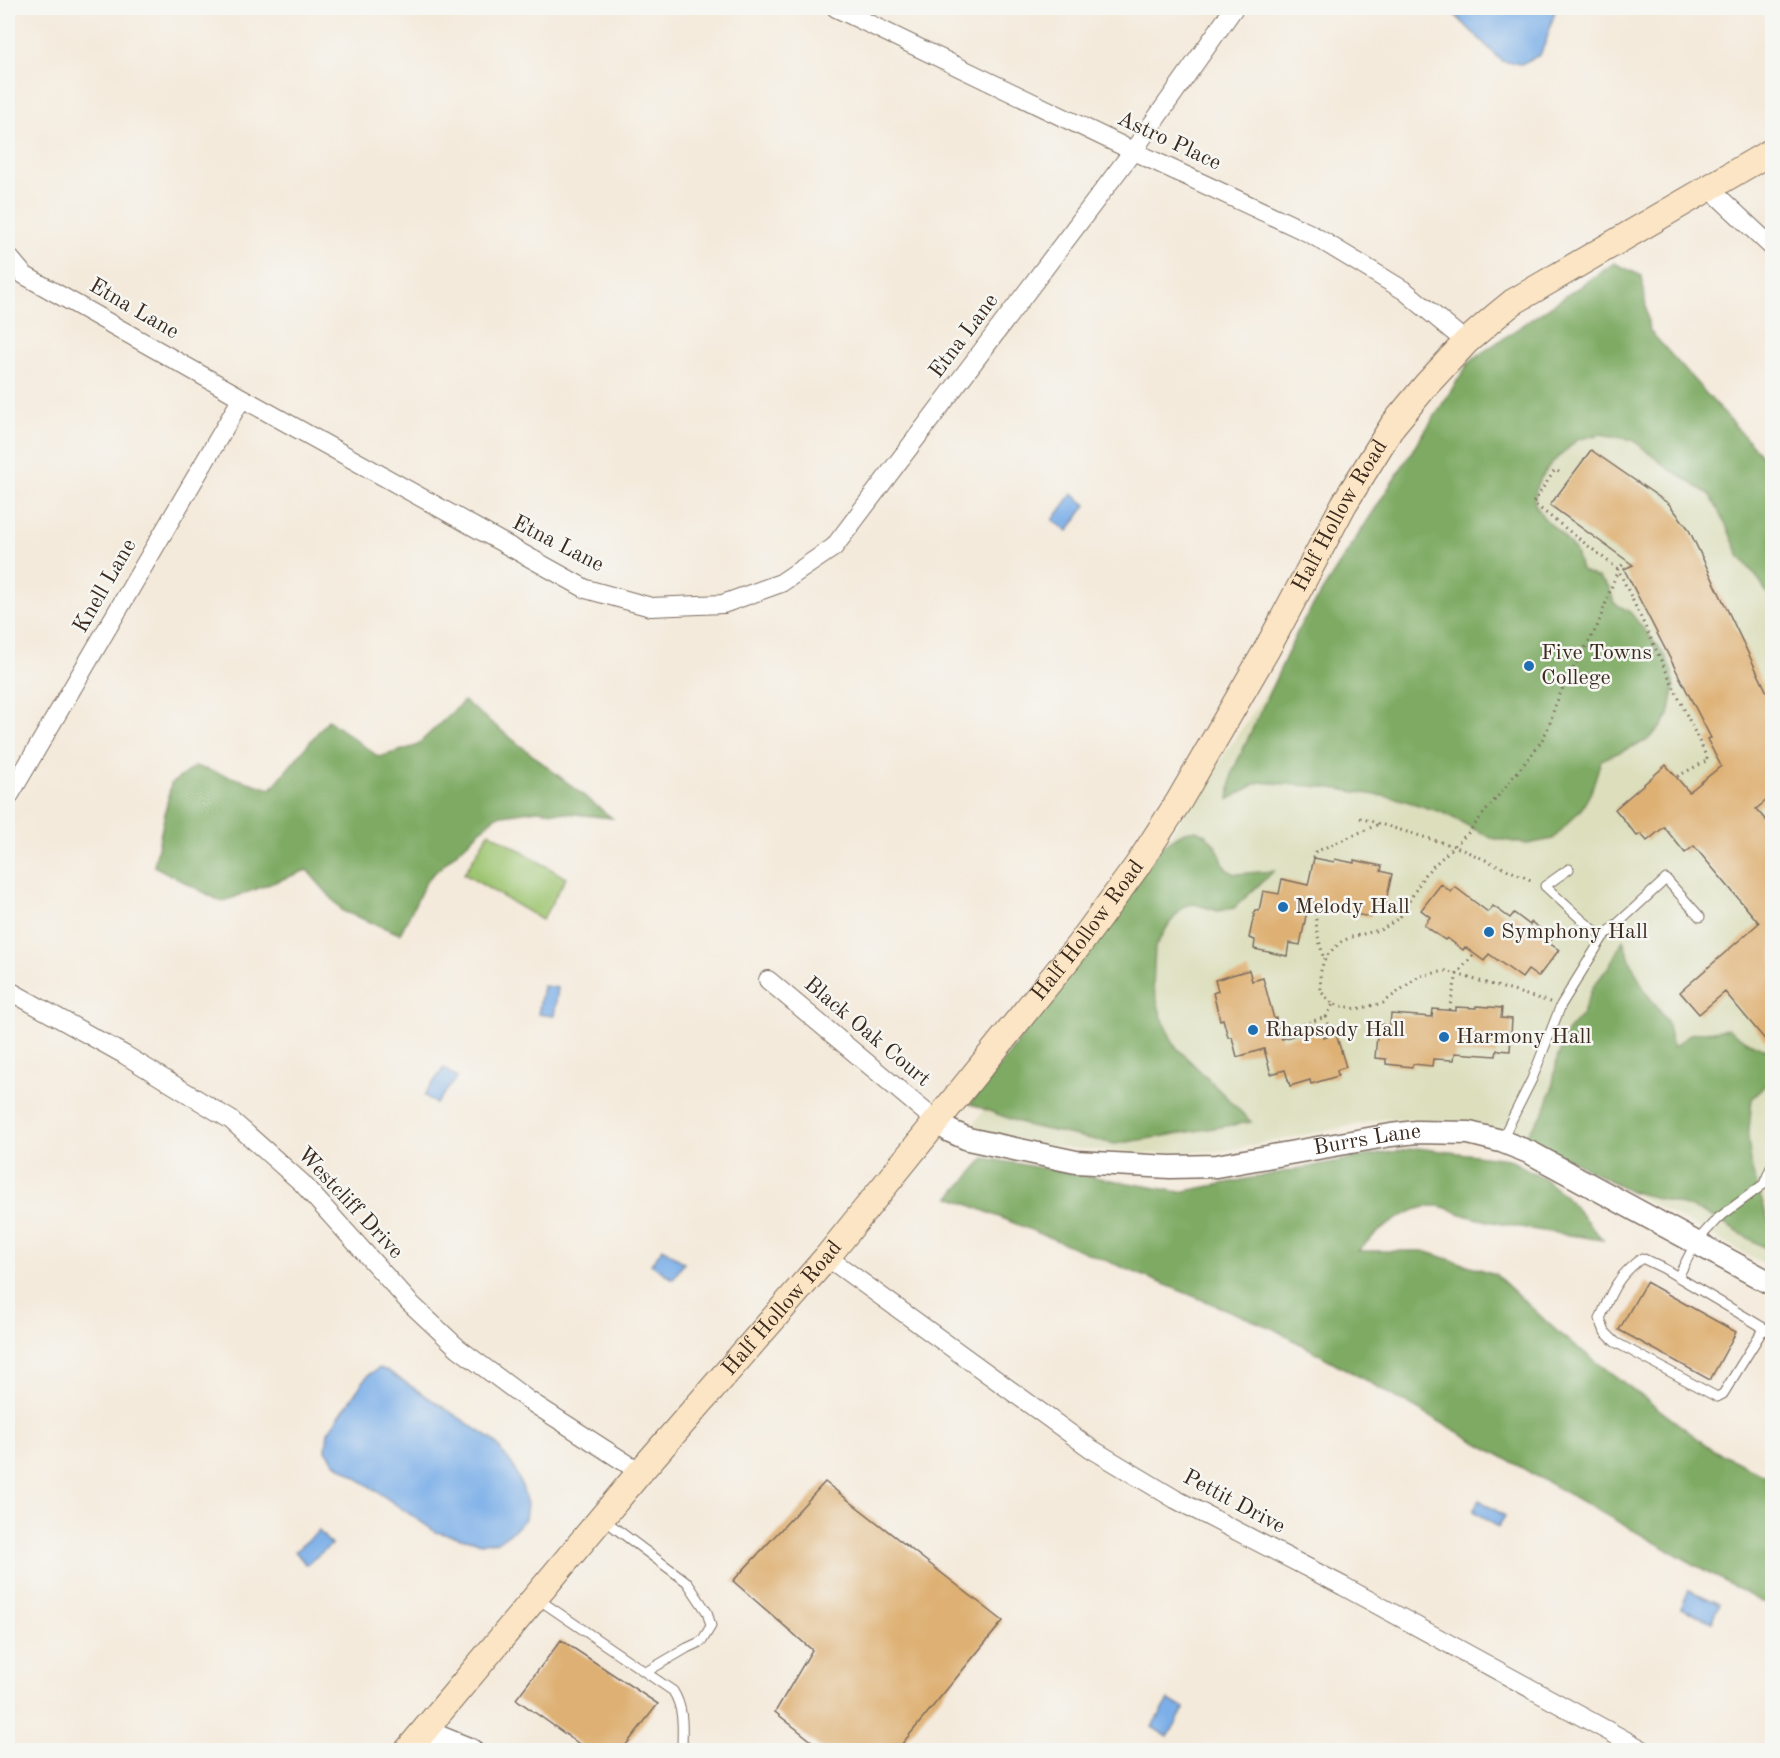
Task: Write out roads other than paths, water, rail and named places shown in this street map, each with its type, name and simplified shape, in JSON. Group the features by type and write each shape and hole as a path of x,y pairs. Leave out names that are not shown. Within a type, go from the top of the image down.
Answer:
{"main road":[{"name":"Half Hollow Road","path":"416,1741 640,1472 826,1257 1079,945 1137,866 1179,801 1268,650 1344,504 1393,425 1427,384 1466,342 1530,291 1773,151"}],"street":[{"name":"Astro Place","path":"836,8 1311,234 1405,291 1466,342"},
{"name":"Etna Lane","path":"8,256 24,275 586,589 651,607 723,604 781,583 834,547 1133,151 1234,8"},
{"path":"1709,188 1773,247"},
{"name":"Knell Lane","path":"8,798 242,398"},
{"name":"Black Oak Court","path":"768,980 936,1121"},
{"name":"Westcliff Drive","path":"8,990 125,1055 231,1119 302,1183 410,1302 458,1348 528,1400 640,1472"},
{"name":"Burrs Lane","path":"936,1121 950,1131 968,1139 1065,1160 1170,1167 1216,1166 1391,1134 1469,1133 1501,1141 1531,1153 1773,1284"},
{"name":"Pettit Drive","path":"826,1257 1090,1448 1175,1499 1343,1586 1643,1750"},
{"path":"416,1741 471,1750"}],"lane":[{"path":"1569,869 1545,886 1603,936"},
{"path":"1501,1141 1532,1079 1560,1005 1603,936 1666,879 1700,917"},
{"path":"1678,1277 1696,1242 1717,1219 1768,1182 1773,1165"},
{"path":"1764,1328 1723,1394 1717,1397 1616,1342 1605,1332 1600,1319 1612,1292 1627,1269 1642,1258 1678,1277 1764,1328 1773,1334"},
{"path":"602,1518 687,1582 708,1612 711,1626 702,1641 646,1672"},
{"path":"536,1598 673,1691 678,1699 683,1723 682,1750"}],"water":[{"path":"1448,8 1556,8 1540,55 1521,64 1502,61"},
{"path":"1072,494 1086,505 1068,531 1053,520"},
{"path":"543,986 558,988 554,1016 538,1014"},
{"path":"444,1068 457,1078 436,1104 424,1095"},
{"path":"663,1248 684,1263 673,1279 651,1264"},
{"path":"379,1368 388,1371 493,1440 512,1464 527,1504 525,1519 514,1530 497,1542 482,1543 436,1532 334,1462 326,1450 328,1432 368,1375"},
{"path":"1479,1500 1505,1516 1498,1527 1473,1511"},
{"path":"319,1531 331,1545 306,1565 295,1551"},
{"path":"1689,1590 1720,1604 1712,1622 1681,1608"},
{"path":"1169,1700 1184,1709 1168,1737 1152,1727"}],"place":[{"name":"Five Towns College","path":"1529,666"},
{"name":"Melody Hall","path":"1283,907"},
{"name":"Symphony Hall","path":"1489,932"},
{"name":"Rhapsody Hall","path":"1253,1030"},
{"name":"Harmony Hall","path":"1444,1037"}]}
